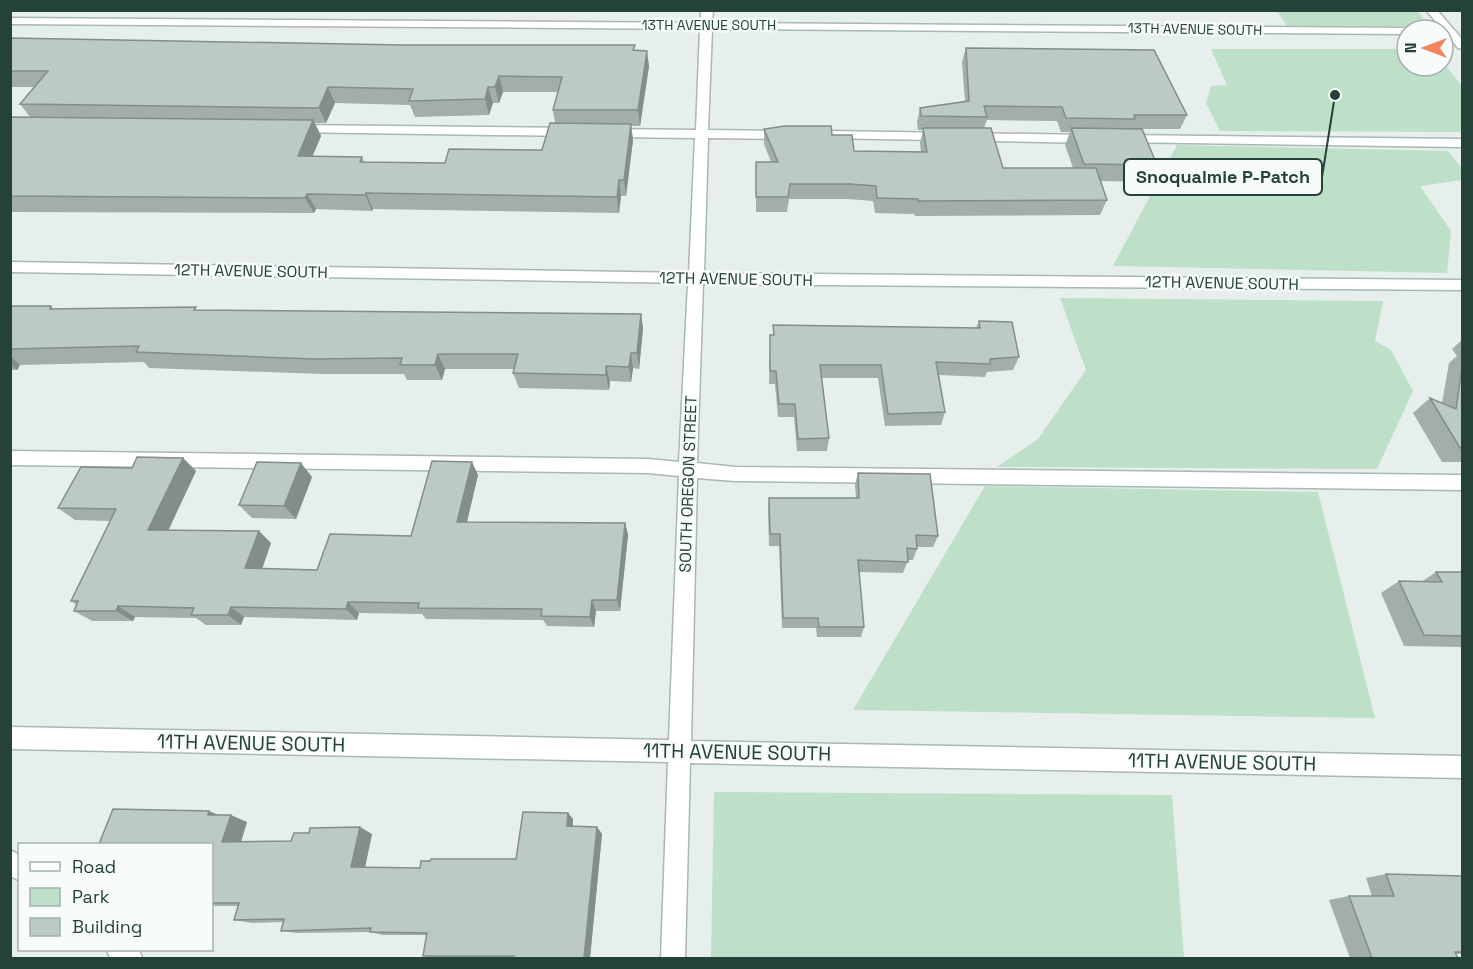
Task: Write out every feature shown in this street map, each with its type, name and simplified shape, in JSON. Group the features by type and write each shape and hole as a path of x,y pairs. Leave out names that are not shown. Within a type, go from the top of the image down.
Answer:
{"street":[{"name":"13TH AVENUE SOUTH","path":"10,21 706,18 1395,31"},
{"name":"SOUTH OREGON STREET","path":"673,958 678,751 706,18"},
{"path":"282,129 1462,143"},
{"name":"12TH AVENUE SOUTH","path":"10,267 696,278 1462,285"},
{"path":"10,458 648,466 735,474 1462,483"},
{"name":"11TH AVENUE SOUTH","path":"10,738 1462,767"}],"green space":[{"path":"1277,11 1417,11 1423,18 1395,18 1395,26 1287,26"},
{"path":"1211,49 1395,49 1395,78 1455,77 1462,86 1462,132 1220,131 1206,103 1211,86 1227,85"},
{"path":"1177,145 1448,151 1462,168 1462,180 1420,186 1451,231 1447,273 1113,266"},
{"path":"1060,298 1383,301 1375,341 1391,350 1413,391 1377,469 997,467 1038,439 1086,370"},
{"path":"985,486 1318,492 1375,718 853,710"},
{"path":"714,792 1172,795 1184,958 711,958"}],"building":[{"path":"10,38 402,45 635,45 633,50 647,51 638,110 553,110 562,77 499,76 495,87 488,87 485,99 409,101 413,89 328,87 319,108 20,104 48,71 10,71"},
{"path":"966,48 1154,50 1187,115 1134,115 1135,119 1066,118 1062,107 984,106 987,117 921,116 920,108 969,101"},
{"path":"10,117 313,120 298,156 362,157 360,162 445,163 449,149 542,150 550,123 631,124 624,180 619,180 617,197 366,193 365,195 307,194 305,198 10,196"},
{"path":"785,126 831,126 832,135 852,135 854,151 927,152 923,128 991,128 1003,168 1096,168 1107,200 918,201 918,199 877,198 876,186 850,184 790,184 788,197 756,197 756,162 778,162 764,129"},
{"path":"1071,128 1142,129 1157,165 1084,164"},
{"path":"10,306 51,306 50,309 196,307 194,310 641,314 637,353 631,353 629,367 606,366 606,375 513,373 518,354 438,354 435,365 400,365 402,358 313,359 136,352 139,346 10,349"},
{"path":"979,321 1012,322 1019,357 990,359 990,364 936,362 945,412 888,414 881,365 820,365 829,438 798,439 795,404 779,404 776,371 770,371 770,335 774,335 773,325 980,328"},
{"path":"1462,368 1462,448 1460,448 1430,398 1456,409"},
{"path":"137,457 183,458 148,530 259,531 245,568 317,570 330,534 411,536 432,461 472,462 457,522 625,523 617,600 592,600 590,617 541,616 542,609 418,608 419,603 348,602 346,609 231,607 228,615 191,615 194,608 118,606 116,611 74,611 78,601 71,601 116,509 58,508 81,467 132,468"},
{"path":"257,462 301,463 284,506 239,505"},
{"path":"858,473 930,474 938,536 916,535 917,549 907,548 908,562 858,560 864,627 819,627 818,618 783,618 780,534 770,534 769,498 859,498"},
{"path":"1436,572 1462,572 1462,636 1424,635 1399,581 1442,582"},
{"path":"113,809 209,811 208,815 231,815 222,842 291,841 294,833 309,833 310,828 360,827 351,867 420,868 421,861 431,859 516,859 523,812 568,813 567,826 597,827 584,958 423,956 427,933 370,932 371,928 281,931 284,919 234,920 239,903 213,903 213,843 99,843"},
{"path":"1386,874 1462,876 1462,952 1455,952 1458,958 1372,958 1349,896 1394,896"}],"place":[{"name":"Snoqualmie P-Patch","path":"1335,95"}]}
